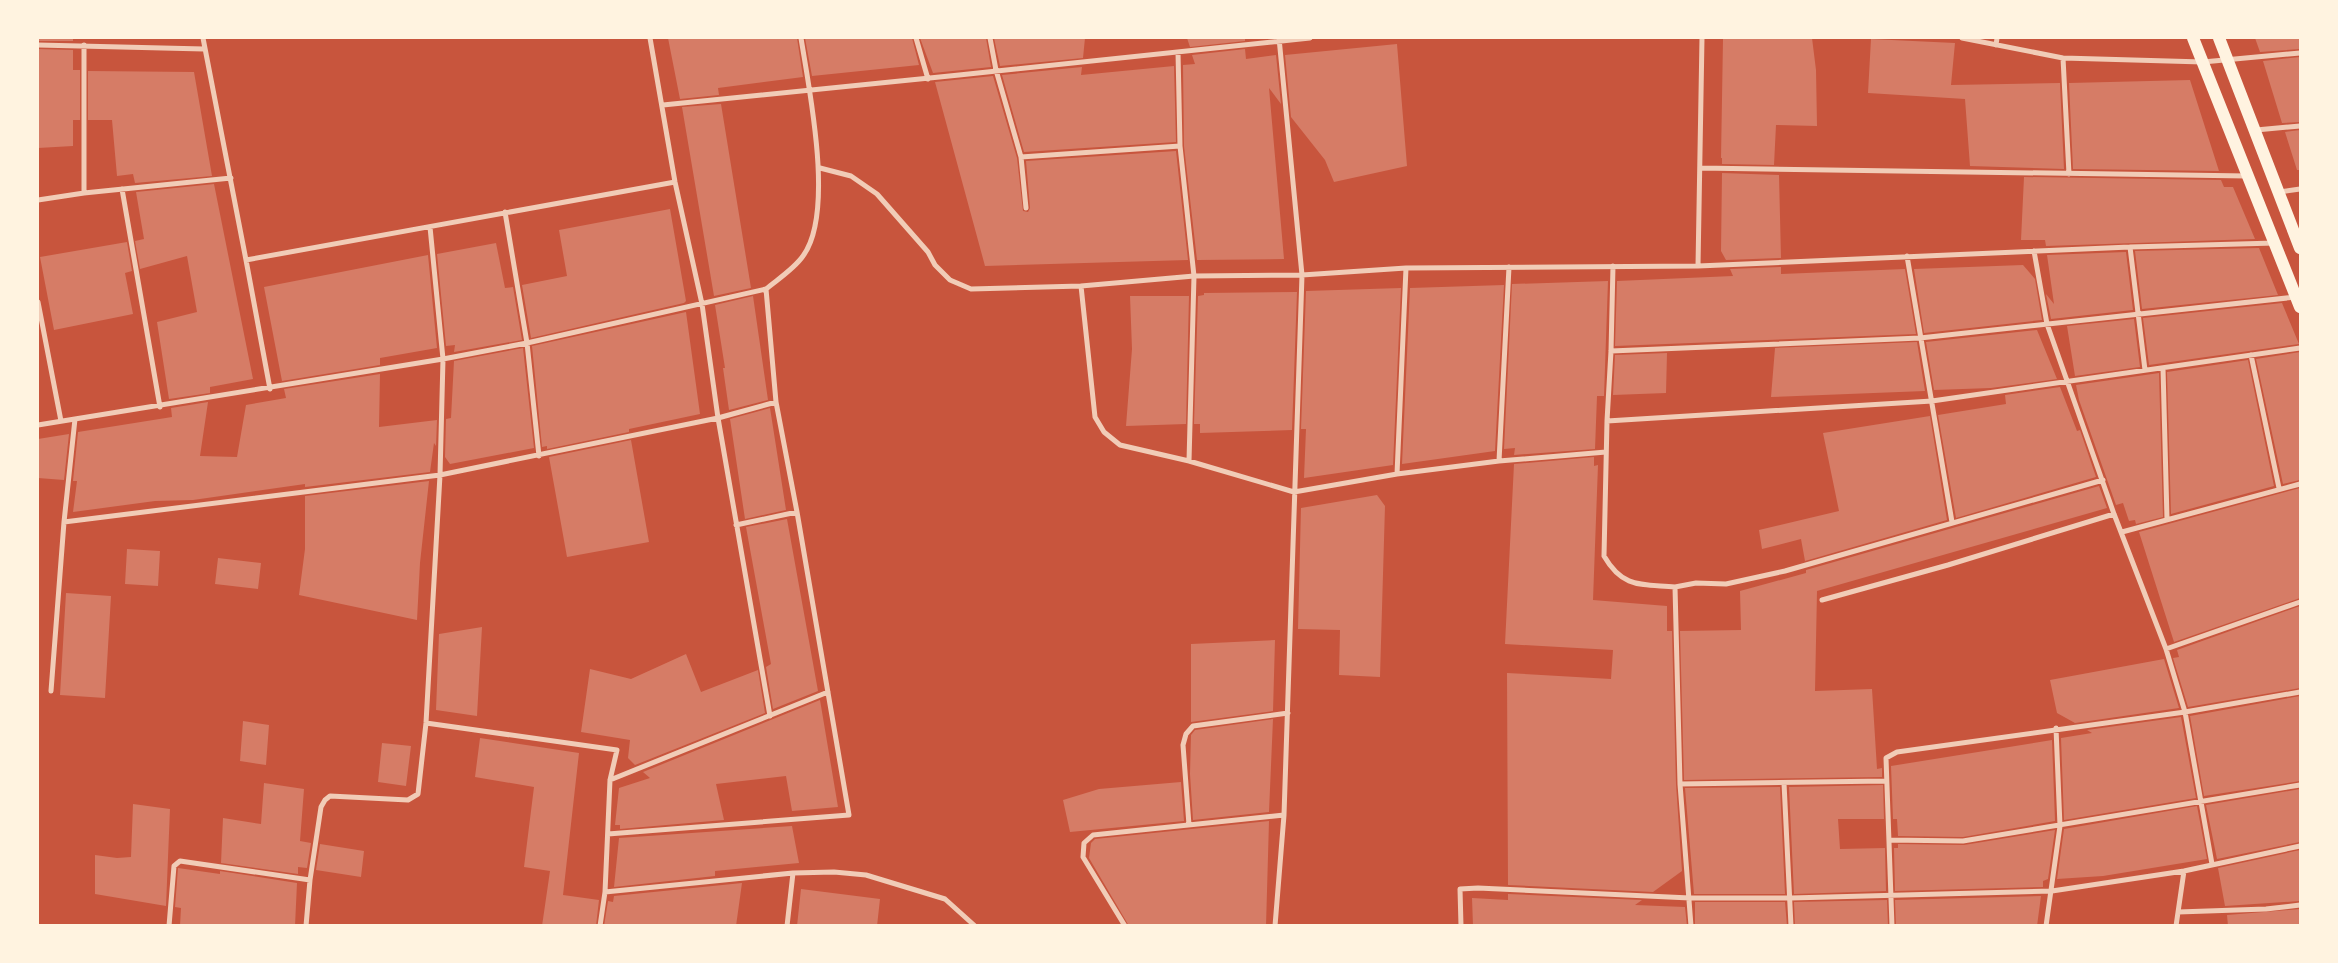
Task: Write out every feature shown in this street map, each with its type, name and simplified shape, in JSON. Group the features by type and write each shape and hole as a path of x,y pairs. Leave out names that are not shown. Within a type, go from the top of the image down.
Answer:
{"main road":[{"path":"2193,38 2298,302"},
{"path":"2219,38 2300,248"}],"street":[{"path":"203,38 270,388"},
{"path":"650,38 675,182 702,304 718,418 770,716"},
{"path":"38,425 160,407 443,359 527,343 766,288 799,261 810,244 815,227 820,168 801,38"},
{"path":"916,38 928,79"},
{"path":"990,38 996,70 1022,158 1026,208"},
{"path":"663,105 928,79 1279,39 1310,38"},
{"path":"1698,266 1702,38"},
{"path":"1962,38 2063,58 2203,62 2300,53"},
{"path":"1996,45 1997,38"},
{"path":"1275,926 1284,815 1302,276 1279,39"},
{"path":"38,45 204,49"},
{"path":"84,45 84,193"},
{"path":"1178,52 1180,146 1194,276 1189,461"},
{"path":"2063,58 2068,174"},
{"path":"2255,130 2300,126"},
{"path":"1022,158 1180,146"},
{"path":"820,168 851,176 877,194 928,252 934,265 950,280 970,289 1081,286 1194,276 1302,276 1406,268 1698,266 2130,247 2275,243"},
{"path":"1700,168 2247,176"},
{"path":"38,200 84,193 230,178"},
{"path":"246,260 675,182"},
{"path":"122,189 160,407"},
{"path":"2279,192 2300,189"},
{"path":"505,212 527,343 539,456"},
{"path":"306,926 310,880 321,807 324,800 330,796 408,800 418,794 426,723 440,475 443,359 430,227"},
{"path":"2130,247 2145,370"},
{"path":"2034,251 2047,324 2114,514 2166,648 2185,712 2212,864"},
{"path":"1907,256 1952,522"},
{"path":"1613,266 1611,351 1606,421 1604,556 1613,572 1630,583 1675,587 1696,583 1726,584 1785,571 2103,480"},
{"path":"1499,460 1509,267"},
{"path":"1398,474 1406,268"},
{"path":"1081,286 1094,417 1104,432 1120,445 1189,461 1294,492 1398,474 1499,460 1606,452"},
{"path":"608,834 849,815 797,512 776,402 766,288"},
{"path":"38,302 61,421"},
{"path":"1611,351 1920,338 2138,314 2298,302"},
{"path":"1606,421 1932,401 2300,348"},
{"path":"2251,355 2279,488"},
{"path":"2164,368 2167,519"},
{"path":"64,522 440,475 718,418 776,402"},
{"path":"51,691 64,522 75,419"},
{"path":"2122,532 2279,488 2300,484"},
{"path":"736,525 797,512"},
{"path":"1822,600 1948,565 2114,514"},
{"path":"1675,587 1680,784 1691,926"},
{"path":"2166,648 2300,602"},
{"path":"610,780 828,692"},
{"path":"1892,926 1886,758 1897,752 2056,728 2185,712 2300,692"},
{"path":"1189,825 1183,745 1186,734 1193,726 1288,713"},
{"path":"426,723 617,750 610,780 605,892 600,926"},
{"path":"2046,926 2060,826 2056,728"},
{"path":"1680,784 1886,781"},
{"path":"1784,783 1791,926"},
{"path":"1889,840 1963,841 2300,785"},
{"path":"1124,926 1083,857 1084,843 1092,835 1284,815"},
{"path":"1461,926 1460,889 1478,888 1690,898 1791,898 2052,891 2184,871 2300,846"},
{"path":"169,926 174,866 180,860 310,880"},
{"path":"2176,926 2184,871"},
{"path":"605,892 792,873 834,872 866,875 945,899 975,926"},
{"path":"787,926 792,873"},
{"path":"2178,912 2266,909 2300,905"}],"building":[{"path":"38,38 73,38 73,41 38,41"},
{"path":"668,38 797,38 803,77 718,88 719,95 680,99"},
{"path":"805,38 912,38 919,65 812,76"},
{"path":"920,38 986,38 991,67 933,73"},
{"path":"994,38 1085,38 1083,58 1000,66"},
{"path":"1187,38 1245,38 1245,41 1190,47"},
{"path":"1812,38 1816,70 1817,126 1776,125 1774,165 1722,164 1723,39"},
{"path":"2255,38 2300,38 2300,49 2260,52"},
{"path":"1871,39 1955,43 1951,85 2060,83 2064,169 1970,166 1965,99 1868,93"},
{"path":"1397,44 1407,166 1334,182 1325,160 1291,117 1285,55"},
{"path":"38,49 73,50 73,70 80,70 80,120 73,120 73,146 38,148"},
{"path":"1245,49 1246,59 1276,55 1281,104 1269,88 1284,259 1197,260 1184,146 1183,65 1195,64 1192,55"},
{"path":"2300,57 2300,122 2282,123 2263,61"},
{"path":"1174,66 1176,142 1024,152 1002,75 1082,67 1081,75"},
{"path":"88,71 194,72 212,176 135,183 133,174 117,176 112,120 88,120"},
{"path":"993,76 1017,158 1023,211 1028,212 1030,208 1026,161 1176,151 1188,260 985,266 935,82"},
{"path":"2190,80 2219,171 2073,169 2069,83"},
{"path":"721,104 751,288 714,296 682,107"},
{"path":"2300,130 2300,170 2297,170 2285,132"},
{"path":"1722,173 1779,175 1781,258 1726,260 1721,251"},
{"path":"2024,177 2221,180 2224,187 2233,187 2255,239 2046,246 2045,240 2021,240"},
{"path":"214,184 253,379 210,387 210,393 169,399 157,322 197,312 187,256 140,269 135,241 144,239 136,192"},
{"path":"670,209 686,301 684,303 531,338 522,285 567,276 559,230"},
{"path":"127,242 132,271 125,273 133,314 54,330 40,257"},
{"path":"496,243 505,288 513,287 522,340 454,352 455,345 446,346 437,254"},
{"path":"2259,248 2278,295 2142,309 2135,251"},
{"path":"2126,252 2133,310 2051,319 2046,294 2054,304 2047,255"},
{"path":"428,255 437,348 380,358 380,365 282,381 264,287"},
{"path":"2023,265 2035,279 2042,320 1924,333 1914,269"},
{"path":"1781,267 1781,274 1905,269 1916,334 1615,346 1617,281 1733,276 1730,269"},
{"path":"1608,281 1604,396 1597,396 1595,449 1514,455 1515,448 1504,449 1512,284"},
{"path":"1504,285 1495,451 1402,464 1410,288"},
{"path":"1401,288 1393,465 1304,478 1306,429 1301,429 1306,291"},
{"path":"1297,292 1292,430 1200,433 1200,424 1194,424 1198,296 1204,295 1204,293"},
{"path":"753,296 768,400 729,410 723,368 725,368 715,305"},
{"path":"1130,296 1189,296 1186,424 1126,426 1132,349"},
{"path":"2282,303 2299,344 2149,365 2143,318"},
{"path":"686,312 700,414 629,429 629,432 547,449 547,446 542,447 532,346"},
{"path":"2134,319 2140,367 2075,376 2067,326"},
{"path":"2037,330 2057,379 1991,388 1934,390 1926,342"},
{"path":"1917,342 1925,391 1771,397 1775,348"},
{"path":"523,348 534,448 450,464 445,457 446,419 451,418 454,361"},
{"path":"2300,352 2300,480 2283,484 2256,359"},
{"path":"1667,353 1666,393 1613,395 1615,355"},
{"path":"2248,360 2274,486 2171,514 2167,372"},
{"path":"2159,373 2163,517 2136,524 2135,520 2129,521 2123,503 2116,505 2079,400 2076,385"},
{"path":"380,374 379,427 437,420 436,446 434,443 430,472 305,487 305,484 193,500 155,501 73,512 77,481 73,481 78,432 172,417 171,408 208,402 200,456 237,457 246,405 286,398 284,389"},
{"path":"2060,387 2077,431 2080,430 2096,477 1956,518 1938,415 2006,404 2005,395"},
{"path":"770,408 786,510 745,519 730,419"},
{"path":"1930,416 1947,520 1805,561 1801,539 1762,549 1759,530 1839,511 1823,433"},
{"path":"69,434 64,480 38,478 38,439"},
{"path":"631,440 649,542 567,557 549,457"},
{"path":"1594,457 1594,466 1598,465 1593,600 1667,606 1667,631 1672,631 1676,784 1682,871 1653,892 1508,885 1507,673 1611,679 1613,650 1505,644 1514,464"},
{"path":"429,481 420,563 417,620 299,595 305,549 305,496"},
{"path":"2099,486 2107,508 1817,591 1815,691 1872,689 1877,769 1882,768 1882,777 1684,780 1680,631 1741,630 1740,591 1806,573 1806,570"},
{"path":"2300,488 2300,598 2174,642 2139,532"},
{"path":"1377,495 1385,506 1380,677 1339,675 1340,630 1298,629 1301,508"},
{"path":"787,519 818,691 773,709 766,667 771,664 746,527"},
{"path":"127,549 160,551 158,586 125,584"},
{"path":"218,558 261,563 258,589 215,584"},
{"path":"66,593 111,596 105,698 60,695"},
{"path":"2300,606 2300,688 2188,707 2173,658 2179,657 2177,650"},
{"path":"482,627 477,716 436,710 439,634"},
{"path":"1275,640 1273,711 1191,722 1191,644"},
{"path":"686,654 701,692 758,670 765,713 635,765 628,758 630,740 581,732 590,669 631,679"},
{"path":"2164,659 2179,708 2075,723 2057,713 2050,680"},
{"path":"2300,696 2300,781 2204,796 2190,716"},
{"path":"820,700 838,807 792,811 786,776 716,784 724,820 620,829 620,825 615,825 619,788 650,778 643,772"},
{"path":"2181,717 2196,798 2064,820 2061,738 2092,733 2087,730"},
{"path":"1273,719 1269,812 1193,820 1190,774 1191,735 1195,730"},
{"path":"243,721 269,725 266,765 240,761"},
{"path":"480,738 579,753 563,895 599,900 596,926 542,926 550,871 524,867 534,787 475,777"},
{"path":"2052,740 2055,821 1963,837 1898,836 1897,819 1893,819 1891,766"},
{"path":"382,743 411,746 406,786 378,782"},
{"path":"1181,782 1184,821 1070,832 1063,800 1099,789"},
{"path":"264,783 304,789 300,841 311,843 307,868 298,867 298,874 221,863 223,818 261,824"},
{"path":"1883,785 1884,819 1838,819 1840,849 1885,848 1886,891 1794,894 1789,787"},
{"path":"1780,787 1785,894 1694,894 1685,788"},
{"path":"2300,789 2300,842 2217,859 2206,805"},
{"path":"133,804 170,809 166,906 95,894 95,855 117,858 131,857"},
{"path":"2197,806 2207,859 2103,876 2057,879 2064,829"},
{"path":"1269,821 1266,926 1129,926 1089,858 1091,843 1095,839"},
{"path":"792,826 799,863 715,871 715,876 614,887 619,838"},
{"path":"2055,830 2048,879 2043,881 2043,887 1895,891 1894,848 1898,848 1898,844 1964,845"},
{"path":"320,844 364,851 361,877 316,870"},
{"path":"2300,850 2300,901 2225,906 2218,868"},
{"path":"178,868 220,874 220,871 297,883 295,926 180,926 181,908 175,907"},
{"path":"742,883 736,926 604,926 608,901 613,902 614,896"},
{"path":"801,889 880,899 877,926 797,926"},
{"path":"1508,894 1642,900 1635,905 1685,907 1687,926 1473,926 1472,898 1508,900"},
{"path":"2041,896 2037,926 1896,926 1895,900"},
{"path":"1887,900 1888,926 1795,926 1794,902"},
{"path":"1695,902 1785,902 1787,926 1695,926"},
{"path":"2300,909 2300,926 2228,926 2227,915"}]}
